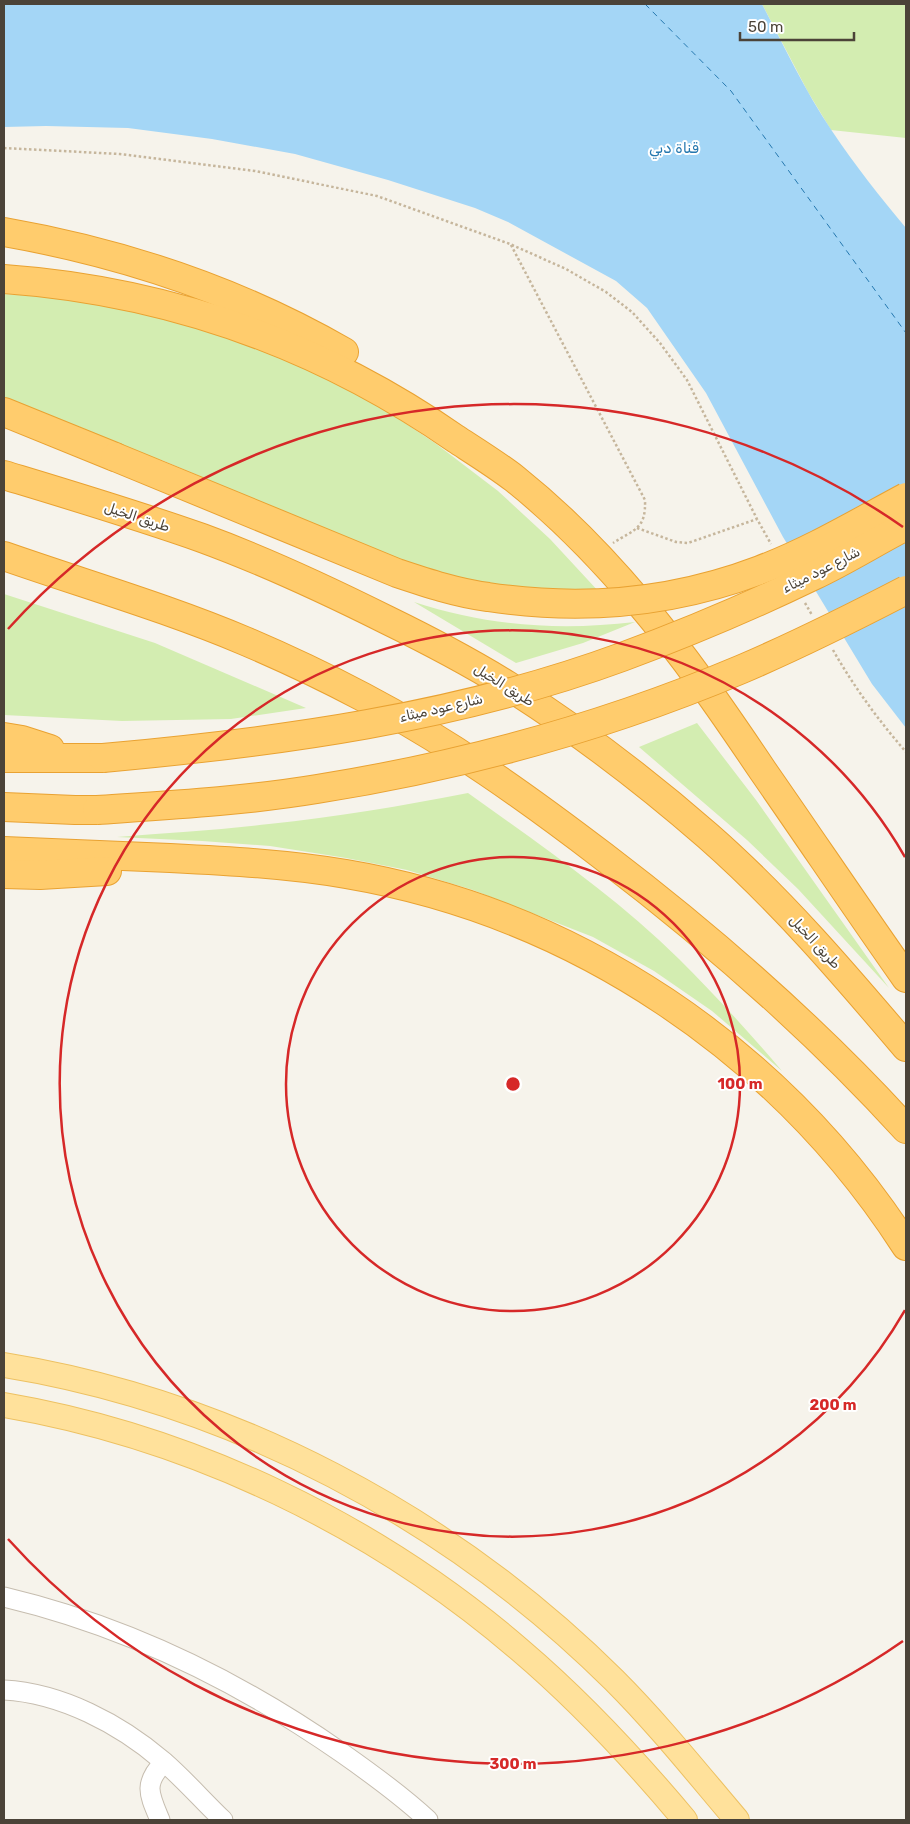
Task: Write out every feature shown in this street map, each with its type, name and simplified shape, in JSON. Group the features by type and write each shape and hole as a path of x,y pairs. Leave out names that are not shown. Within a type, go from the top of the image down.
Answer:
{"highway":[{"path":"4,232 104,253 173,273 227,294 284,320 377,372 484,443 514,478 595,554 676,647 906,978"},
{"path":"4,278 100,290 166,305 231,324 276,340 329,363 380,390 429,420 514,478"},
{"path":"4,412 397,573 487,597 533,603 580,604 626,602 672,595 717,584 761,570 804,551 906,497"},
{"name":"طريق الخيل","path":"4,475 120,510 203,539 278,569 356,604 434,644 506,685 577,732 630,772 710,838 771,896 830,958 906,1047"},
{"name":"شارع عود ميثاء","path":"4,758 103,758 208,748 312,734 416,715 519,690 620,658 718,620 815,575 906,526"},
{"path":"4,556 244,641 364,698 450,747 532,802 691,925 807,1027 887,1108 906,1130"},
{"path":"4,818 86,810 208,803 317,789 426,769 532,742 638,709 741,669 841,624 906,590"},
{"path":"4,737 22,740 73,758"},
{"path":"4,807 86,810"},
{"path":"4,851 277,865 346,874 424,891 501,916 574,948 645,988 679,1010 742,1058 773,1085 829,1143 871,1194 906,1246"},
{"path":"4,874 40,875 157,868 201,860"},
{"path":"887,1108 906,1143"}],"main road":[{"path":"4,1365 106,1387 199,1417 288,1454 332,1475 418,1525 500,1582 577,1645 648,1715 737,1820"},
{"path":"4,1405 104,1428 197,1459 288,1498 392,1556 425,1577 489,1624 553,1679 617,1742 685,1820"}],"lane":[{"path":"4,1596 86,1619 131,1637 222,1679 267,1703 310,1730 394,1790 428,1820"},
{"path":"4,1690 42,1696 87,1712 135,1740 164,1762 223,1820"},
{"path":"160,1820 151,1799 149,1787 153,1775 164,1762"}],"path":[{"path":"4,148 120,154 255,171 377,196 510,244 582,278 606,292 632,312 660,343 687,380 757,519 772,544"},
{"path":"510,244 645,500 644,521 637,528 595,554"},
{"path":"637,528 676,542 688,543 757,519"},
{"path":"801,595 815,620"},
{"path":"830,646 844,671 869,707 906,752"}],"green space":[{"path":"762,4 906,4 906,138 831,130 808,92"},
{"path":"4,294 38,296 122,308 210,327 349,386 435,443 498,491 550,539 600,593 501,588 409,565 164,461 78,432 4,399"},
{"path":"4,594 155,643 306,708 231,719 122,721 4,715"},
{"path":"414,602 469,617 523,624 579,626 635,622 583,643 516,663"},
{"path":"697,723 756,800 889,988 798,889 747,840 639,747"},
{"path":"468,793 577,872 655,936 719,1000 782,1071 712,1011 654,971 593,937 473,890 407,870 270,846 117,837 212,830 294,821 369,811"}],"water":[{"name":"قناة دبي","path":"4,4 762,4 822,116 877,193 906,228 906,728 872,684 783,537 706,393 647,308 616,281 508,222 475,208 388,180 295,154 212,139 128,128 4,127"}],"ferry route":[{"path":"645,4 731,91 906,333"}]}
